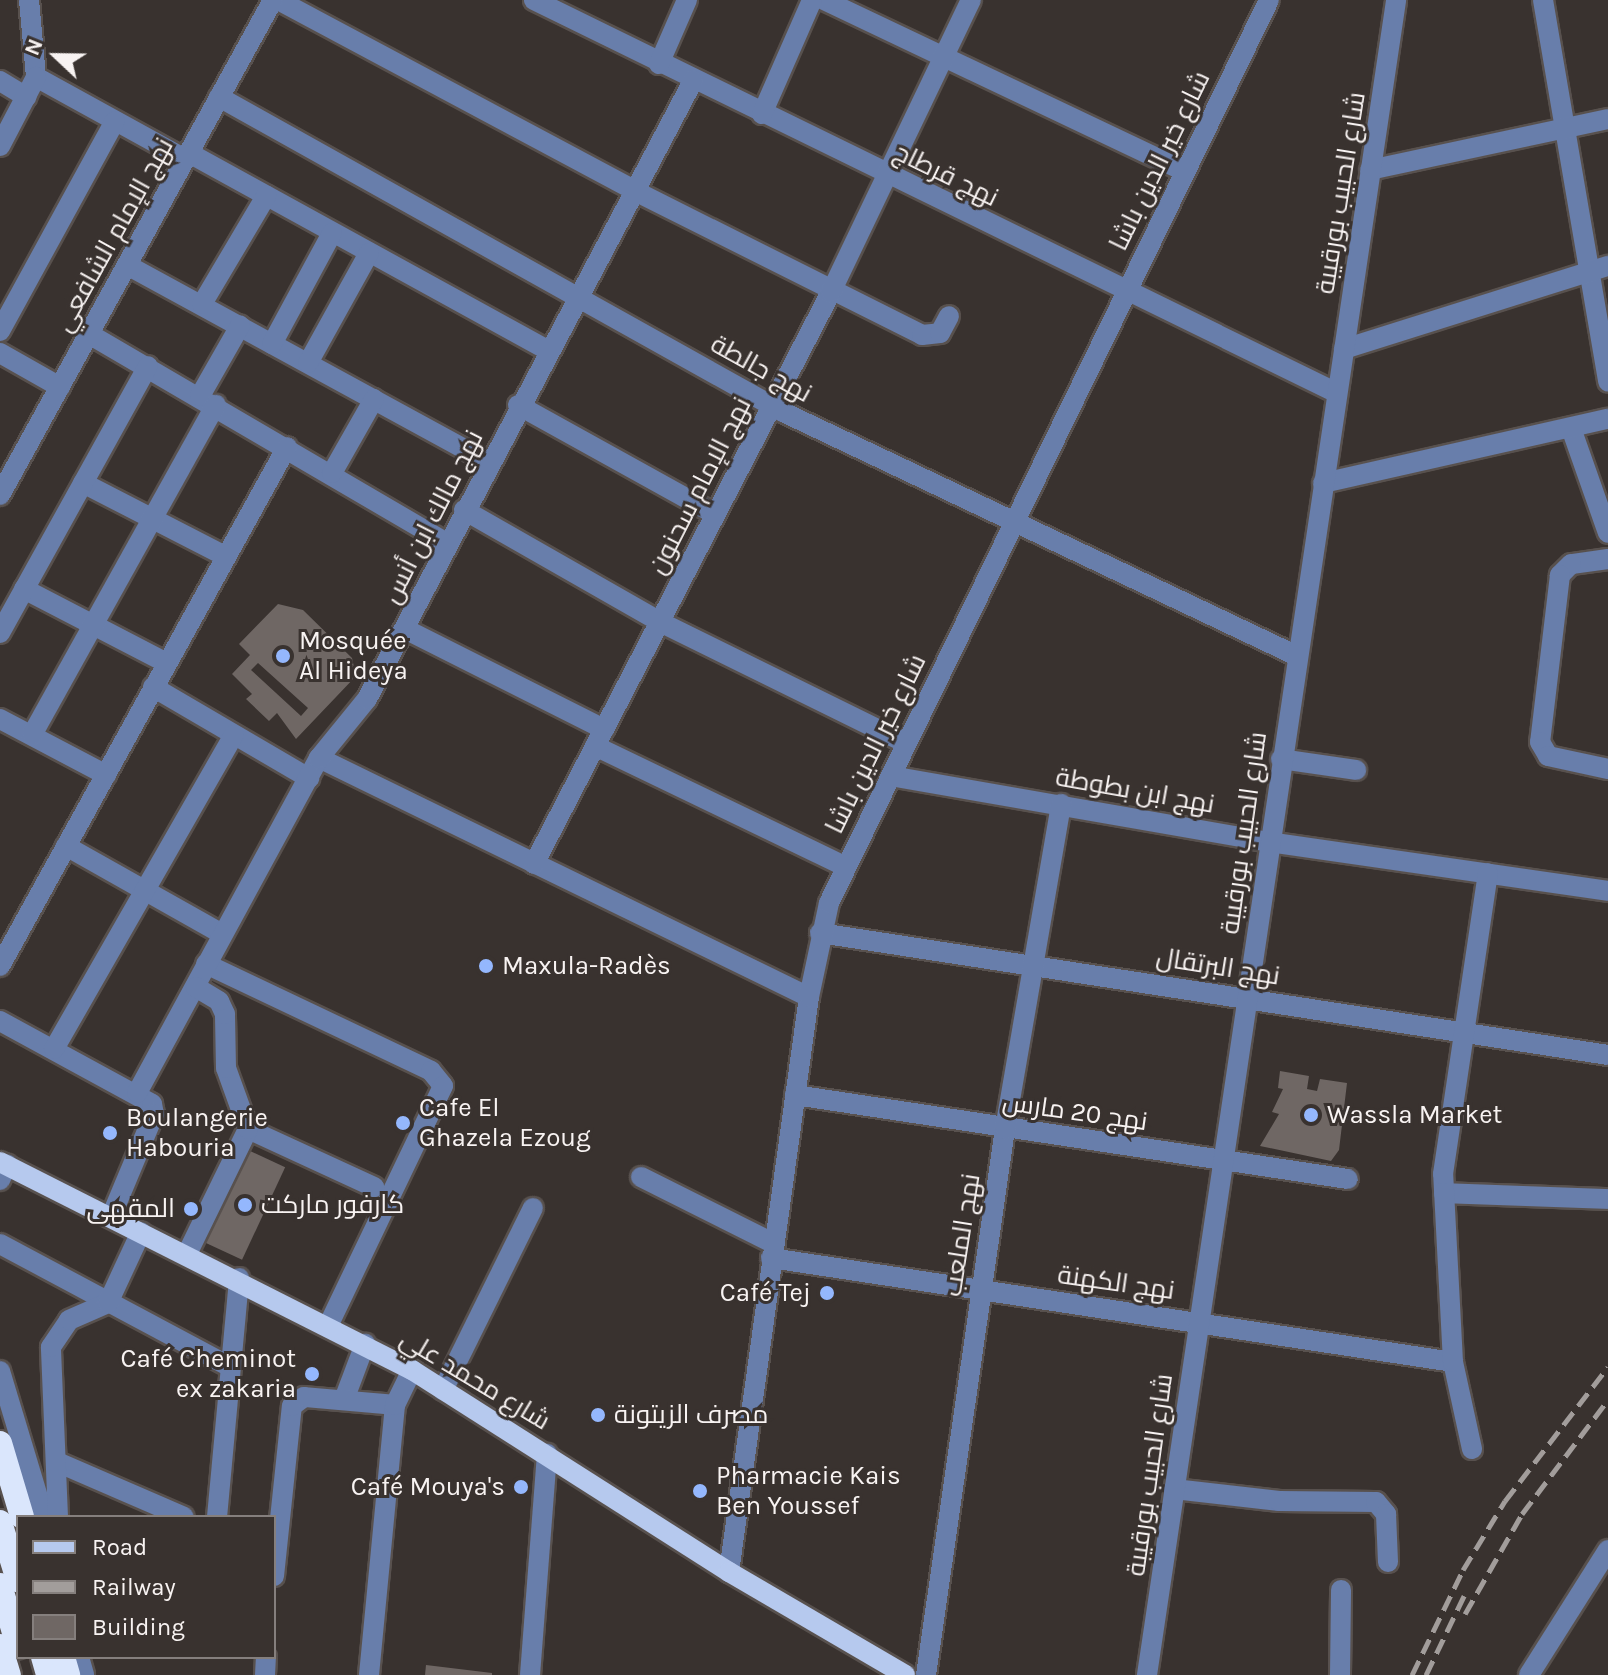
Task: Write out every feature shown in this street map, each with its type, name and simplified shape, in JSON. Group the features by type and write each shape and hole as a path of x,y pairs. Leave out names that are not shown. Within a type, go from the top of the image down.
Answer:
{"highway":[{"path":"0,1443 21,1515"},
{"path":"0,1522 16,1629"},
{"path":"0,1646 9,1675"}],"main road":[{"name":"شارع محمد علي","path":"2,1169 239,1278 412,1370 729,1572 905,1675"}],"street":[{"path":"0,146 36,77 29,0"},
{"path":"275,0 831,292 927,336 940,333 949,316"},
{"name":"نهج الإمام الشافعي","path":"0,495 275,0"},
{"name":"نهج قرطاج","path":"534,0 693,81 1337,393"},
{"path":"659,64 687,0"},
{"path":"762,114 812,0"},
{"path":"824,0 1184,171"},
{"name":"نهج الإمام سحنون","path":"534,864 831,292 971,0"},
{"name":"شارع خير الدين باشا","path":"729,1572 772,1251 820,933 844,866 891,776 1124,291 1269,0"},
{"name":"شارع الحبيب بورقيبة","path":"1147,1675 1221,1160 1396,0"},
{"path":"1543,0 1599,268 1608,381"},
{"path":"36,77 115,121 266,196 549,351"},
{"path":"0,81 27,97"},
{"name":"نهج مالك ابن أنس","path":"137,1093 319,758 367,699 518,405 637,192 693,81"},
{"name":"نهج جالطة","path":"219,97 580,295 581,302 772,403 1011,523 1297,656"},
{"path":"1370,170 1608,119"},
{"path":"0,331 115,121"},
{"path":"202,304 266,196"},
{"path":"272,344 332,233"},
{"path":"308,363 369,253"},
{"path":"127,265 489,462"},
{"path":"1344,349 1599,268"},
{"path":"32,735 150,520 240,326"},
{"path":"89,334 208,400 446,543"},
{"path":"0,353 60,387"},
{"path":"0,633 148,366"},
{"path":"332,473 374,399"},
{"path":"518,405 715,514"},
{"path":"1323,483 1608,419"},
{"path":"1571,428 1608,533"},
{"path":"0,966 287,447"},
{"path":"83,483 225,556"},
{"path":"464,510 660,622 906,743"},
{"path":"1608,559 1571,564 1560,575 1540,742 1548,756 1608,769"},
{"path":"24,589 167,663"},
{"path":"405,629 600,738 844,866"},
{"path":"153,687 309,778"},
{"path":"2,725 32,735 106,775"},
{"path":"54,1049 234,735"},
{"path":"319,758 809,997"},
{"path":"1281,759 1356,770"},
{"name":"نهج ابن بطوطة","path":"891,776 1269,842 1608,891"},
{"name":"نهج الملعب","path":"926,1675 980,1290 1061,804"},
{"path":"66,846 222,934"},
{"path":"1472,1449 1453,1362 1444,1193 1463,1034 1488,873"},
{"name":"نهج البرتقال","path":"820,933 1608,1055"},
{"path":"206,964 431,1071 443,1086 329,1324"},
{"path":"196,987 219,1001 225,1014 226,1068 248,1129 374,1187"},
{"path":"0,1021 137,1093 152,1104 154,1114 111,1217"},
{"name":"نهج 20 مارس","path":"795,1095 1348,1179"},
{"path":"187,1254 248,1129"},
{"name":"نهج الكهنة","path":"641,1177 772,1251 980,1290 1453,1362"},
{"path":"1444,1193 1608,1199"},
{"path":"443,1390 533,1208"},
{"path":"58,1515 51,1347 69,1320 108,1303 141,1232"},
{"path":"0,1244 230,1367"},
{"path":"217,1515 239,1278"},
{"path":"345,1397 365,1344"},
{"path":"369,1675 395,1405 412,1370"},
{"path":"0,1371 43,1515"},
{"path":"276,1556 290,1412 304,1397 345,1397 395,1405"},
{"path":"530,1675 547,1454"},
{"path":"57,1462 179,1515"},
{"path":"1174,1489 1279,1501 1376,1502 1386,1514 1388,1562"},
{"path":"1529,1675 1608,1550"},
{"path":"1340,1675 1341,1590"}],"building":[{"path":"278,604 303,610 352,658 356,676 296,739 277,713 269,721 246,699 252,694 232,674 250,655 239,644","holes":["258,663 308,708 301,716 251,670"]},
{"name":"Wassla Market","path":"1280,1071 1309,1076 1307,1089 1317,1091 1320,1079 1347,1083 1339,1150 1331,1161 1260,1146 1279,1114 1272,1112 1283,1089 1278,1088"},
{"name":"كارفور ماركت","path":"248,1150 285,1167 242,1260 205,1242"},
{"path":"426,1665 492,1673 492,1675 425,1675"}],"railway":[{"path":"1412,1675 1463,1570 1505,1501 1608,1367"},
{"path":"1465,1614 1522,1514 1608,1400"},
{"path":"1426,1675 1464,1596"}],"place":[{"name":"Mosquée Al Hideya","path":"283,656"},
{"name":"Maxula-Radès","path":"486,966"},
{"name":"Wassla Market","path":"1311,1115"},
{"name":"Cafe El Ghazela Ezoug","path":"403,1123"},
{"name":"Boulangerie Habouria","path":"110,1133"},
{"name":"كارفور ماركت","path":"245,1205"},
{"name":"المقهى","path":"191,1209"},
{"name":"Café Tej","path":"827,1293"},
{"name":"Café Cheminot ex zakaria","path":"312,1374"},
{"name":"مصرف الزيتونة","path":"598,1415"},
{"name":"Café Mouya's","path":"521,1487"},
{"name":"Pharmacie Kais Ben Youssef","path":"700,1491"}]}
